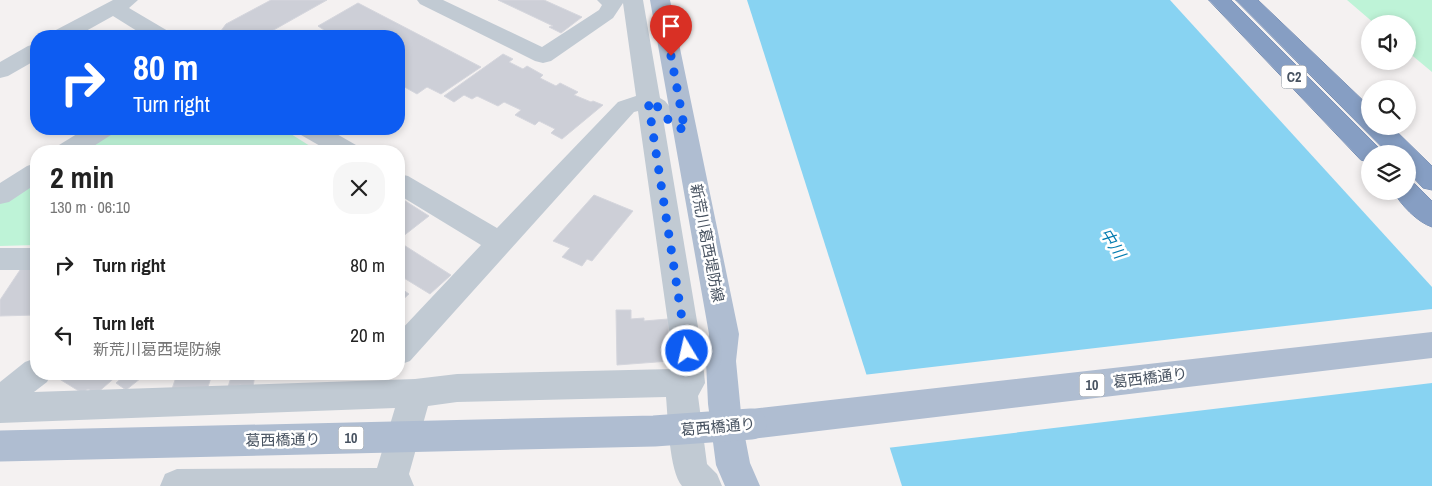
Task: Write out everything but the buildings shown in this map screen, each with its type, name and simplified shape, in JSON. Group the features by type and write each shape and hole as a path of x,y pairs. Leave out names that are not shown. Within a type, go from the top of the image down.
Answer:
{"highway":[{"name":"C2","path":"1219,0 1361,145"},
{"name":"C2","path":"1246,0 1361,112"},
{"path":"1385,135 1395,145"},
{"path":"1416,165 1432,181"},
{"path":"1415,200 1432,217"}],"main road":[{"name":"新荒川葛西堤防線","path":"660,0 724,334 721,361 724,404 734,464 744,486"},
{"name":"葛西橋通り","path":"0,446 654,432 1432,345"}],"street":[{"path":"427,0 543,56 606,14 621,0 648,101 687,351 689,383 682,395 691,471 705,486"},
{"path":"73,30 121,4 153,30"},
{"path":"0,71 30,54"},
{"path":"405,346 626,107 638,102 648,101 657,106 670,122 685,131"},
{"path":"77,145 93,135"},
{"path":"317,135 329,145"},
{"path":"0,195 30,176"},
{"path":"405,187 500,244"},
{"path":"0,259 30,259"},
{"path":"0,401 30,377"},
{"path":"0,408 368,384 415,394 457,388 689,383"},
{"path":"177,486 393,485 415,394"}],"green space":[{"path":"1347,0 1432,0 1432,72 1416,59 1416,15 1364,15"},
{"path":"103,135 293,135 308,145 87,145"},
{"path":"30,182 30,245 0,246 0,202"}],"water":[{"name":"中川","path":"747,0 1170,0 1432,287 1432,486 902,486"}],"pier":[{"path":"1432,309 1432,383 887,448 863,375"}],"route":[{"path":"671,56 685,131 670,122 657,106 648,101 687,351"}]}
